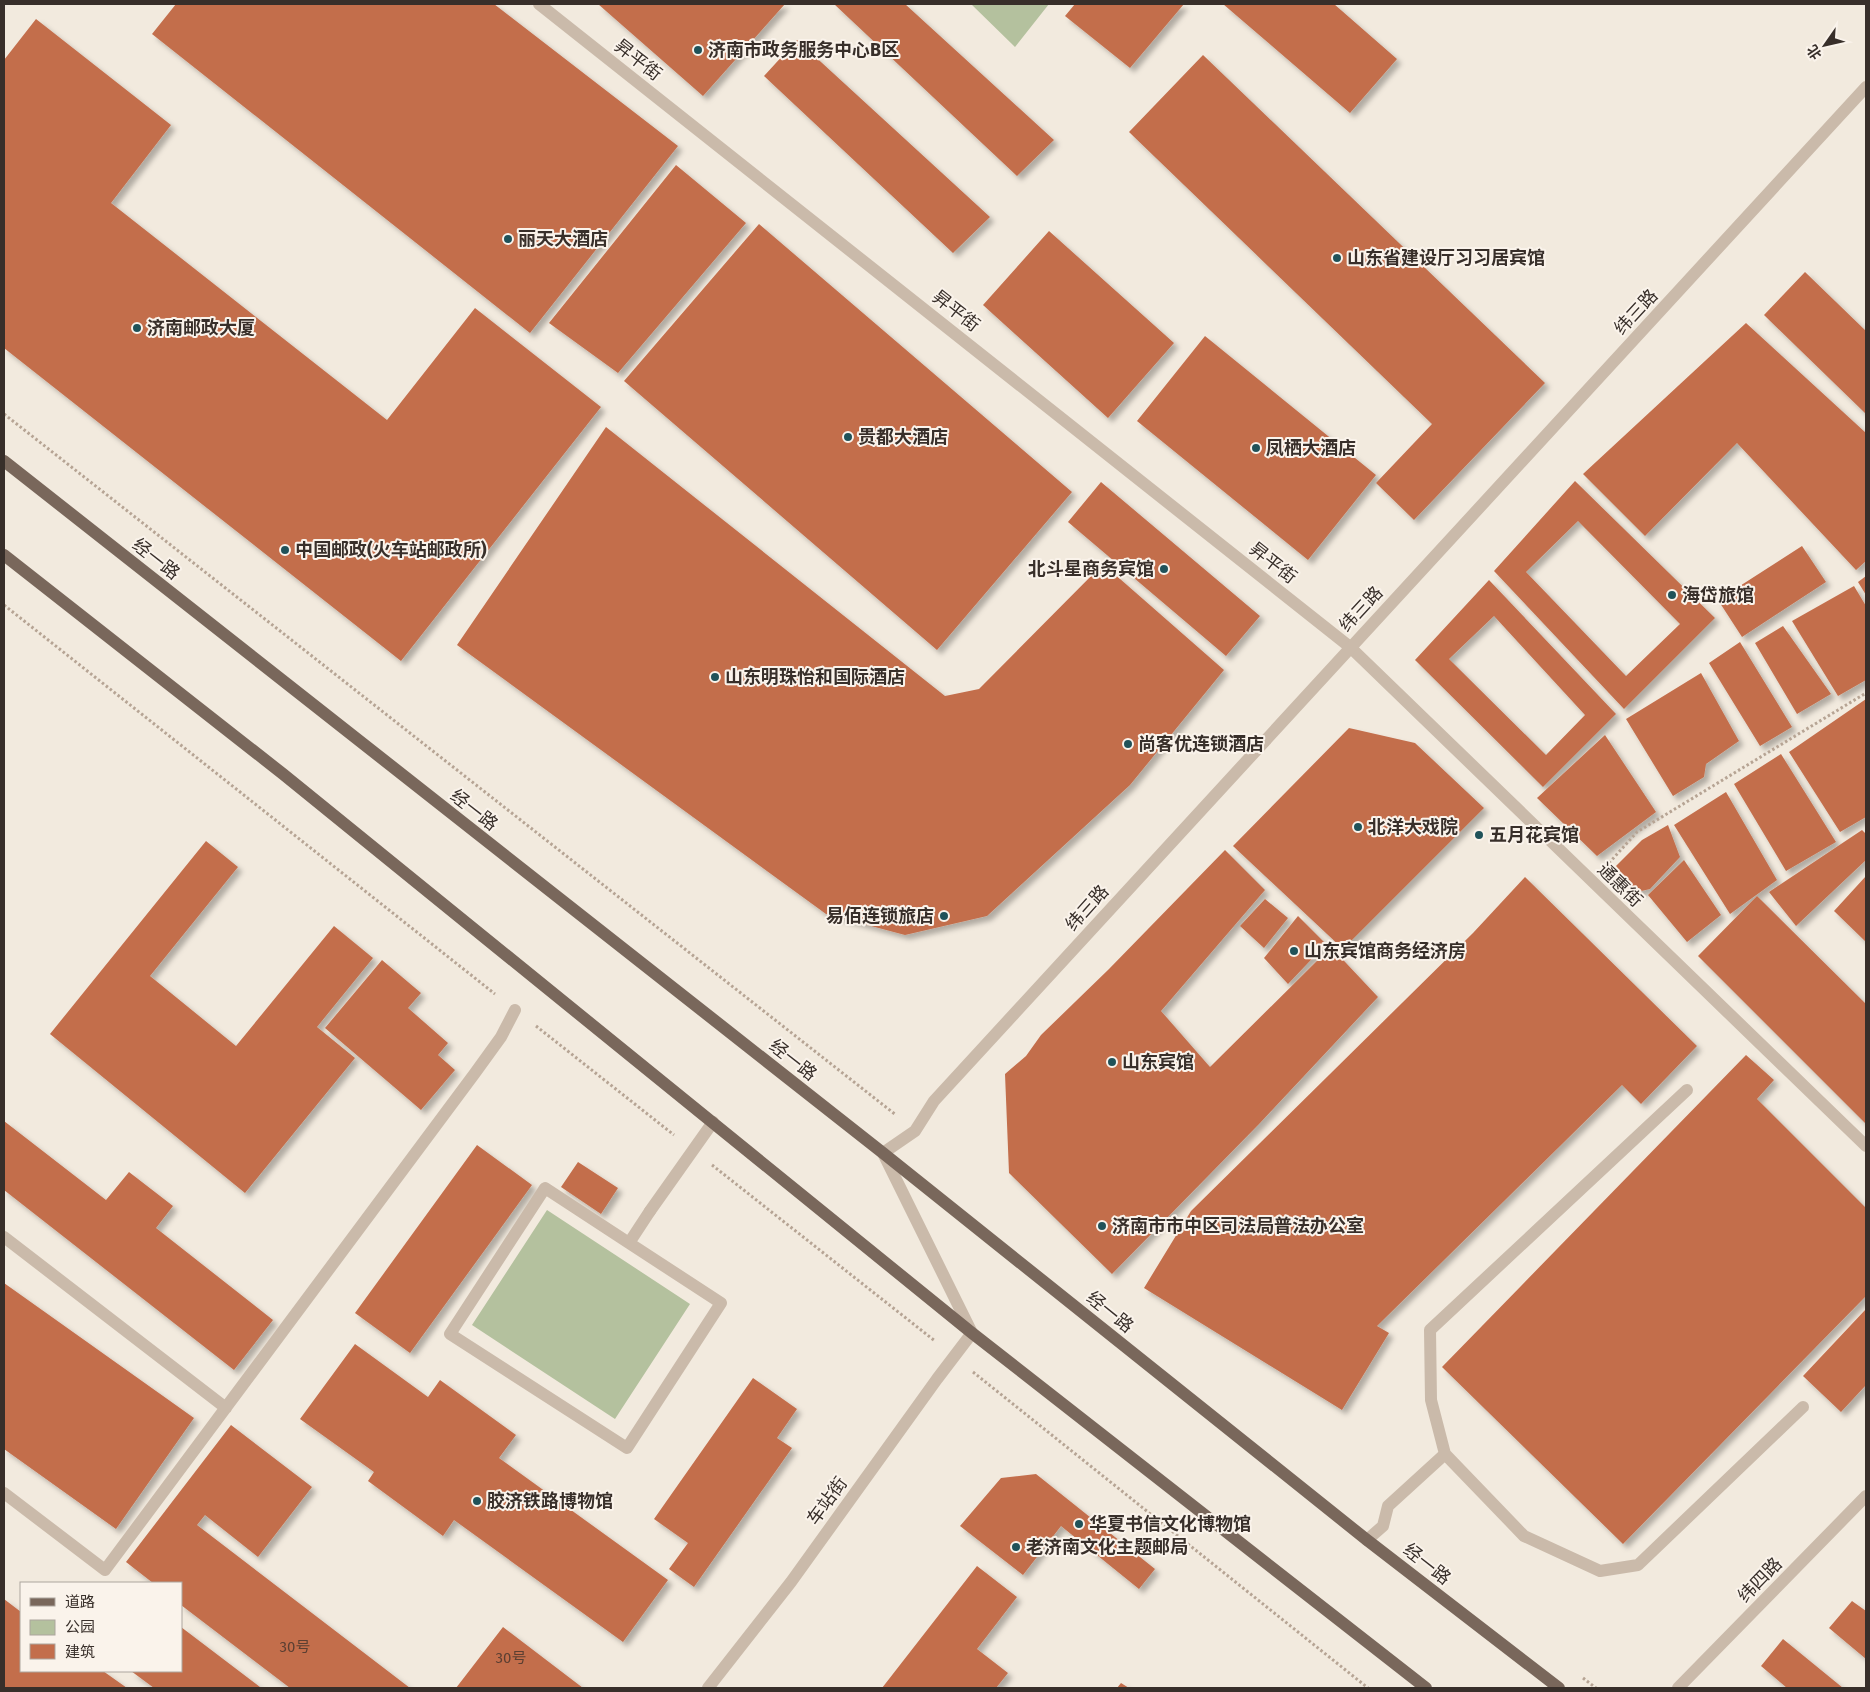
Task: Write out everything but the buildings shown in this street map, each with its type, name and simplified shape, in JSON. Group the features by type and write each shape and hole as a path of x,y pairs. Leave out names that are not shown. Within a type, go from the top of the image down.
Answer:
{"main road":[{"name":"经一路","path":"4,461 883,1153 1367,1540 1559,1688"},
{"path":"4,555 283,774 972,1333 1426,1688"}],"street":[{"name":"昇平街","path":"539,4 1350,647"},
{"name":"纬三路","path":"883,1153 915,1131 934,1101 1866,87"},
{"name":"通惠街","path":"1350,647 1866,1146"},
{"path":"4,1493 105,1570 475,1073 501,1037 515,1010"},
{"path":"1687,1090 1430,1330 1431,1400 1445,1454 1524,1536 1600,1571 1638,1565 1803,1407"},
{"path":"629,1243 713,1122"},
{"path":"883,1153 972,1333"},
{"path":"545,1188 629,1243 721,1303 627,1448 450,1334 545,1188"},
{"path":"4,1237 226,1408"},
{"name":"车站街","path":"708,1688 791,1582 972,1333"},
{"path":"1367,1540 1383,1526 1388,1506 1445,1454"},
{"name":"纬四路","path":"1678,1688 1866,1496"}],"path":[{"path":"4,414 915,1131"},
{"path":"1591,881 1637,832 1866,693"},
{"path":"1580,1676 1596,1688"}],"green space":[{"path":"971,4 1049,4 1015,47"},
{"path":"547,1210 690,1304 615,1419 472,1325"}],"place":[{"name":"济南市政务服务中心B区","path":"698,50"},
{"name":"丽天大酒店","path":"508,239"},
{"name":"山东省建设厅习习居宾馆","path":"1337,258"},
{"name":"济南邮政大厦","path":"137,328"},
{"name":"贵都大酒店","path":"848,437"},
{"name":"凤栖大酒店","path":"1256,448"},
{"name":"中国邮政(火车站邮政所)","path":"285,550"},
{"name":"北斗星商务宾馆","path":"1164,569"},
{"name":"海岱旅馆","path":"1672,595"},
{"name":"山东明珠怡和国际酒店","path":"715,677"},
{"name":"尚客优连锁酒店","path":"1128,744"},
{"name":"北洋大戏院","path":"1358,827"},
{"name":"五月花宾馆","path":"1479,835"},
{"name":"易佰连锁旅店","path":"944,916"},
{"name":"山东宾馆商务经济房","path":"1294,951"},
{"name":"山东宾馆","path":"1112,1062"},
{"name":"济南市市中区司法局普法办公室","path":"1102,1226"},
{"name":"胶济铁路博物馆","path":"477,1501"},
{"name":"华夏书信文化博物馆","path":"1079,1524"},
{"name":"老济南文化主题邮局","path":"1016,1547"}]}
